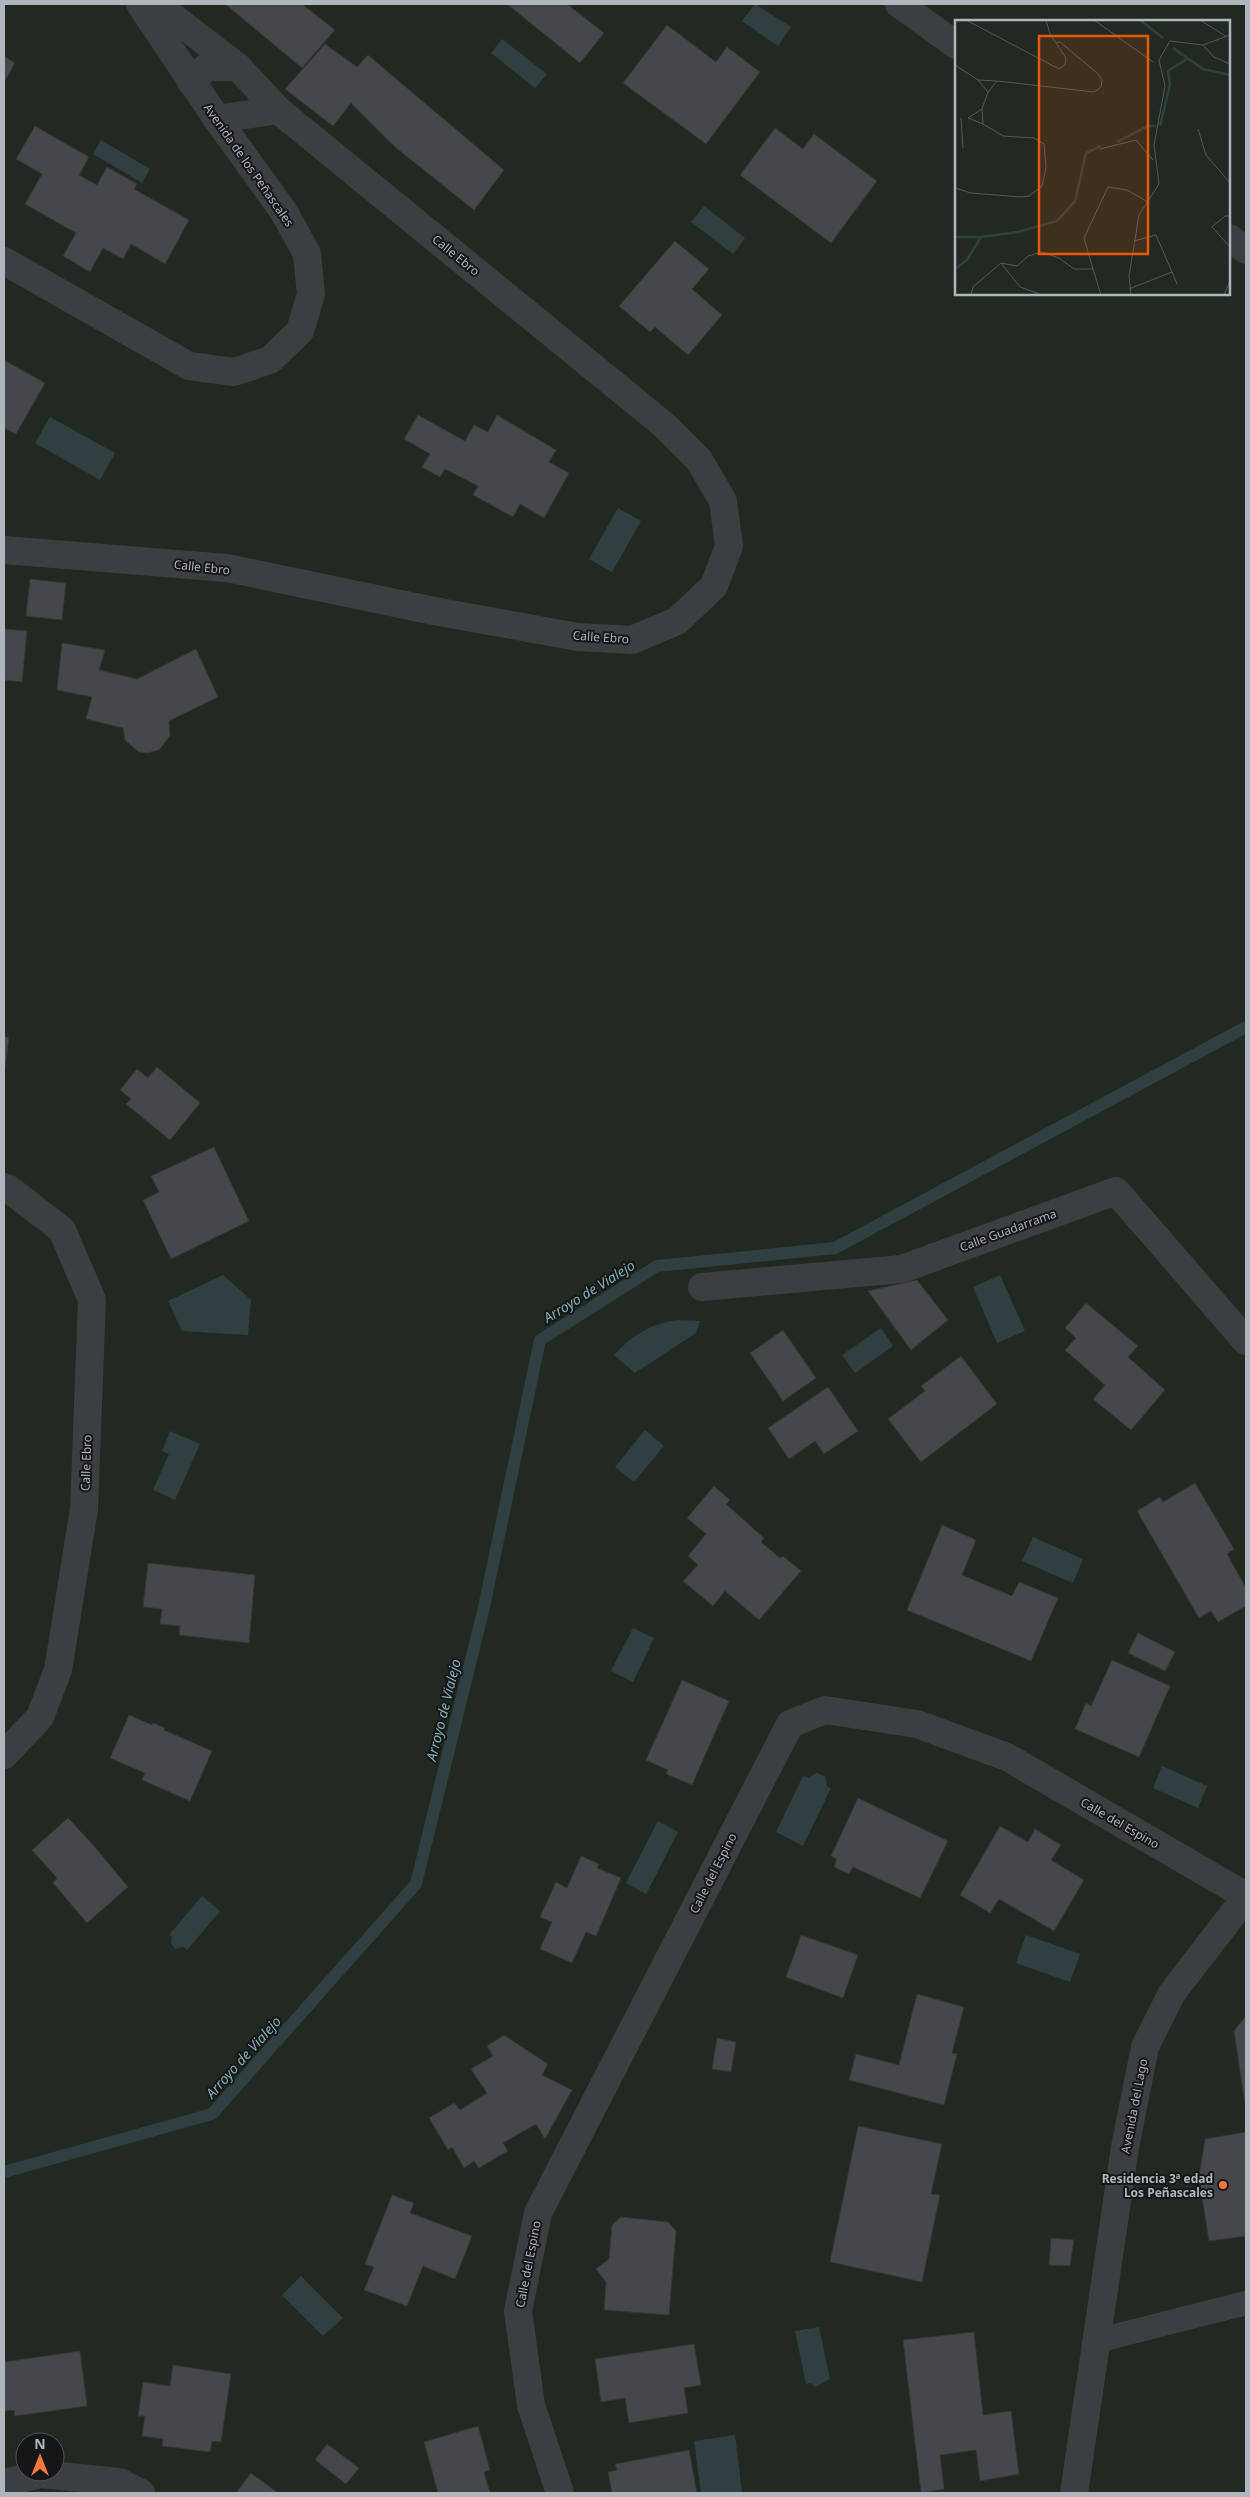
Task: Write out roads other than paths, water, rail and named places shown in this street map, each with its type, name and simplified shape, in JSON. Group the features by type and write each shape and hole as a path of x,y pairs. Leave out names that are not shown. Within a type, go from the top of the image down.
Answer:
{"street":[{"name":"Avenida de los Peñascales","path":"4,261 189,366 234,372 270,360 300,331 310,294 307,254 284,212 191,82 140,4"},
{"name":"Calle Ebro","path":"4,550 227,568 434,611 559,633 632,640 677,621 714,586 729,546 723,501 699,460 664,425 278,110 238,67 156,4"},
{"path":"898,4 955,44"},
{"path":"191,82 207,67 238,67"},
{"path":"217,119 278,110"},
{"path":"1230,239 1246,250"},
{"name":"Calle Ebro","path":"4,1187 62,1230 92,1300 84,1509 58,1670 40,1717 4,1754"},
{"name":"Calle Guadarrama","path":"702,1287 902,1269 1116,1191 1246,1341"},
{"name":"Calle del Espino","path":"560,2493 530,2405 518,2311 538,2212 790,1724 825,1710 898,1721 917,1724 1008,1757 1246,1896"},
{"name":"Avenida del Lago","path":"1074,2493 1126,2147 1145,2046 1172,1993 1246,1896"},
{"path":"4,2483 41,2474 119,2482 141,2493"}],"lane":[{"path":"1096,2341 1246,2303"}],"waterway":[{"name":"Arroyo de Vialejo","path":"4,2172 212,2114 416,1884 484,1607 540,1340 657,1266 835,1248 1246,1027"}],"place":[{"name":"Residencia 3ª edad Los Peñascales","path":"1223,2185"}]}
